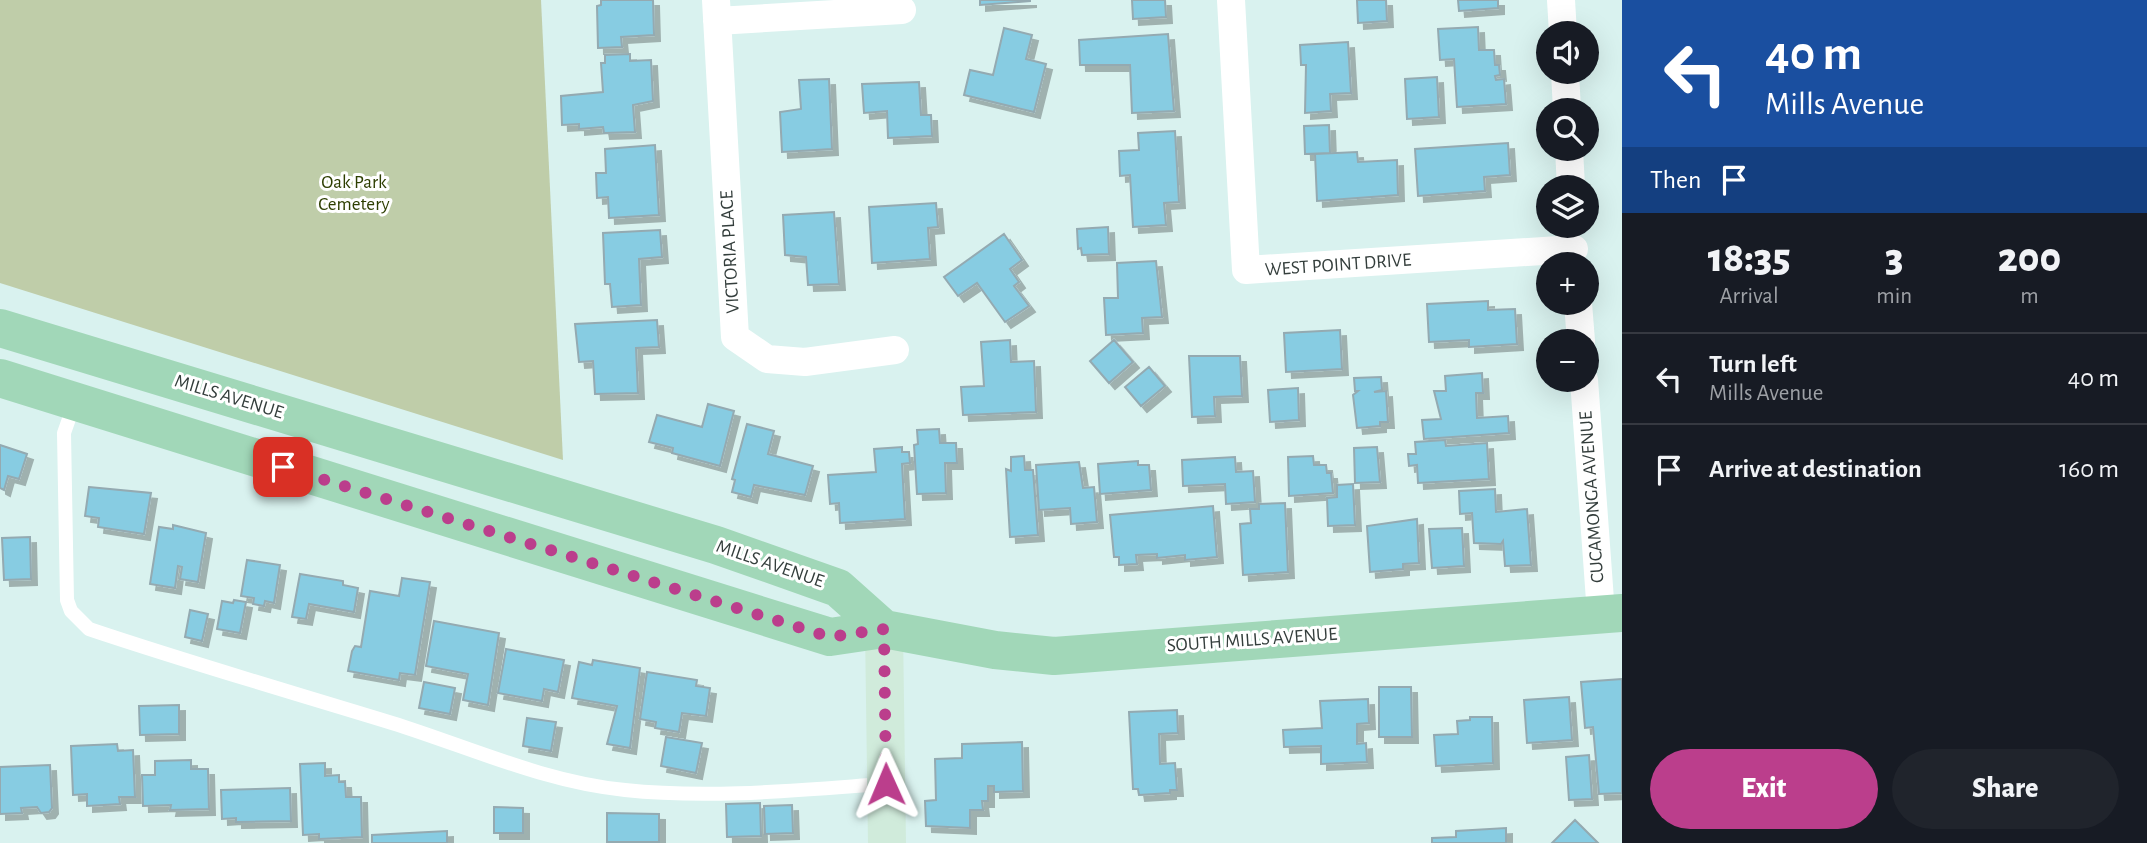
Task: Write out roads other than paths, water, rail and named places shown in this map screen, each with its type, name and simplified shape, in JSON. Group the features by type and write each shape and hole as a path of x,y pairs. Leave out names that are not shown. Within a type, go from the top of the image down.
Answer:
{"main road":[{"name":"MILLS AVENUE","path":"0,328 716,545 838,587 884,629"},
{"path":"75,401 89,355"},
{"path":"0,378 830,637 884,629"},
{"name":"SOUTH MILLS AVENUE","path":"884,629 995,650 1054,656 1611,613"}],"street":[{"name":"WEST POINT DRIVE","path":"1231,0 1247,270 1574,246"},
{"path":"1561,0 1562,21"},
{"path":"716,10 902,10"},
{"name":"VICTORIA PLACE","path":"716,10 735,337 767,359 805,362 895,350"},
{"name":"CUCAMONGA AVENUE","path":"1585,392 1611,613"},
{"path":"884,629 887,843"}],"lane":[{"path":"75,401 64,433 67,600 71,611 89,629 394,724 530,770 590,784 626,790 727,792 886,784"}],"park label":[{"name":"Oak Park Cemetery","path":"354,193"}]}
